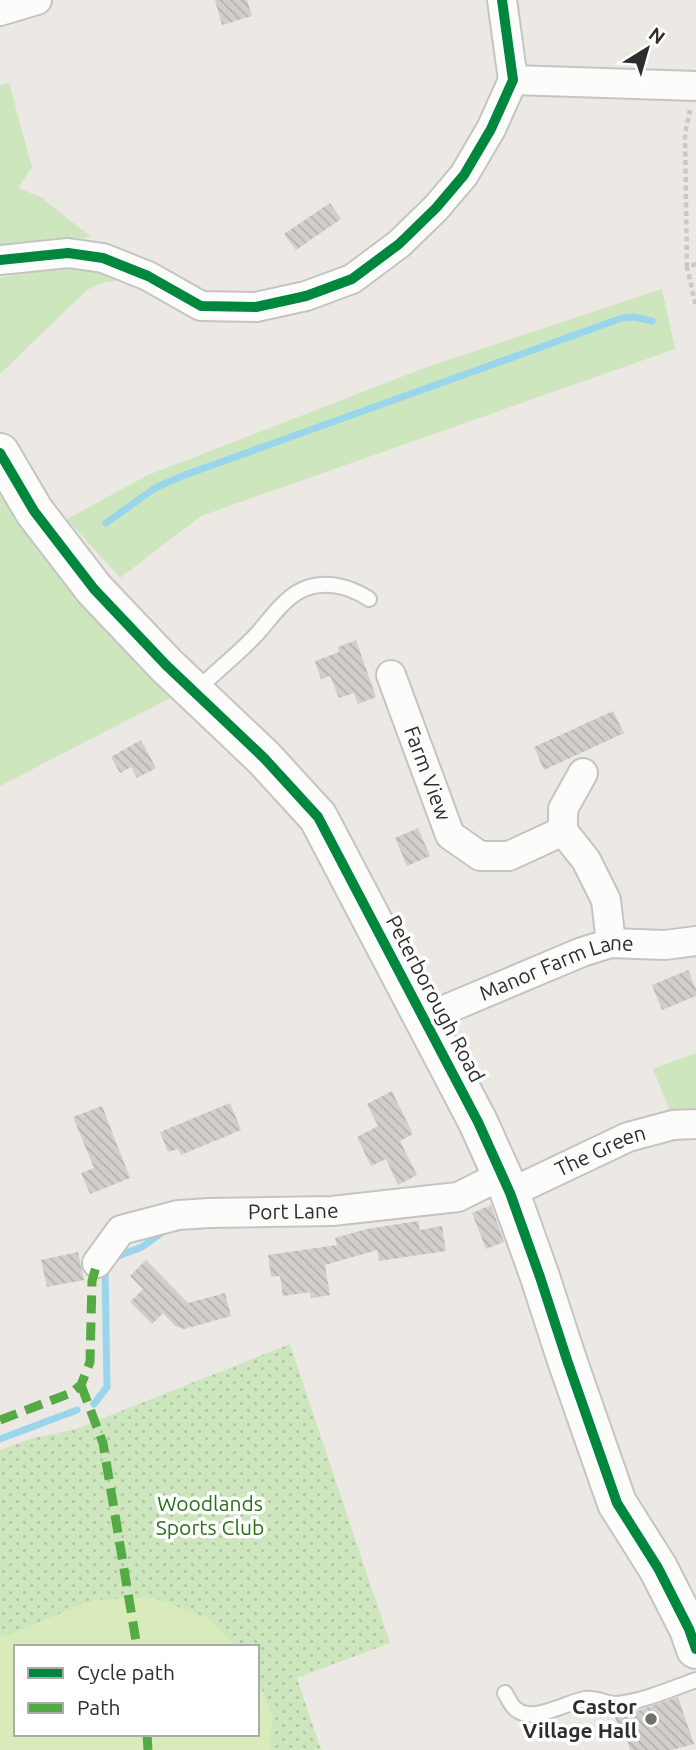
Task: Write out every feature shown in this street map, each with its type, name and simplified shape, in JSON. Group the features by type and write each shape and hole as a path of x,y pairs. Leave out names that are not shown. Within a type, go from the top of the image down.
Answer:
{"street":[{"path":"0,11 37,0"},
{"path":"0,260 68,253 103,258 148,276 201,306 256,307 306,296 352,279 399,244 436,208 464,175 491,129 513,80 502,0"},
{"path":"513,80 695,86"},
{"name":"Peterborough Road","path":"0,453 34,511 94,589 166,665 264,758 318,817 478,1122 506,1184 540,1277 617,1503 692,1625"},
{"name":"Farm View","path":"391,675 450,835 480,856 509,856 563,831"},
{"path":"583,773 563,809 563,831 586,860 606,900 611,943"},
{"name":"Manor Farm Lane","path":"423,1020 582,952 611,943 664,945 696,941"},
{"name":"The Green","path":"506,1184 628,1137 673,1125 696,1124"},
{"name":"Port Lane","path":"97,1263 121,1230 178,1215 331,1211 458,1197 506,1184"}],"lane":[{"path":"195,692 298,592 320,585 340,586 369,599"},
{"path":"505,1693 513,1709 536,1715 589,1699 612,1704 621,1703 696,1680"}],"path":[{"path":"695,86 685,134 687,267 696,307"},
{"path":"687,267 696,264"}],"green space":[{"path":"9,83 32,167 18,188 41,197 91,237 0,250 0,85"},
{"path":"40,270 94,270 125,280 102,283 87,290 0,374 0,278"},
{"path":"662,289 675,349 201,516 120,578 67,519 148,475 427,367"},
{"path":"0,495 38,551 165,679 182,692 0,786"},
{"path":"696,1053 696,1114 672,1116 653,1069"},
{"name":"Woodlands Sports Club","path":"290,1344 390,1643 297,1678 321,1750 0,1750 0,1450 32,1438 73,1430"},
{"path":"152,1597 208,1618 235,1645 14,1645 14,1736 259,1736 259,1682 272,1715 270,1750 0,1750 0,1638 93,1600"}],"building":[{"path":"215,0 247,0 252,16 222,25"},
{"path":"330,203 341,219 296,250 284,234"},
{"path":"356,640 376,697 358,704 354,693 339,698 330,676 321,679 315,661 339,652 338,647"},
{"path":"613,711 624,733 544,770 534,747"},
{"path":"141,740 156,768 137,778 131,767 120,773 111,757"},
{"path":"418,828 430,856 407,866 395,838"},
{"path":"688,970 696,996 662,1010 652,985"},
{"path":"392,1091 413,1134 400,1141 417,1175 398,1185 386,1159 371,1166 357,1137 378,1126 367,1104"},
{"path":"230,1103 241,1130 181,1155 178,1149 168,1152 160,1132"},
{"path":"102,1106 130,1178 90,1194 81,1173 94,1168 73,1117"},
{"path":"491,1205 504,1242 486,1249 472,1213"},
{"path":"418,1221 420,1230 442,1226 446,1251 379,1261 377,1250 325,1265 330,1295 311,1298 310,1292 283,1296 280,1276 271,1277 268,1255 337,1245 335,1238 367,1229"},
{"path":"78,1252 84,1280 47,1287 41,1260"},
{"path":"146,1260 188,1303 225,1293 231,1316 184,1329 175,1326 163,1313 152,1324 130,1302 143,1289 130,1276"},
{"name":"Castor Village Hall","path":"678,1697 694,1744 671,1750 630,1750 623,1729 620,1732 614,1714 640,1710"}],"waterway":[{"path":"106,523 155,488 182,476 622,318 634,317 652,321"},
{"path":"113,1258 142,1247 167,1229"},
{"path":"94,1404 107,1387 105,1267"},
{"path":"0,1439 77,1410"}],"marked path":[{"path":"0,1420 71,1393 81,1385 90,1362 92,1281 97,1263"},
{"path":"81,1385 103,1443 137,1645"},
{"path":"147,1736 148,1750"}],"cycle path":[{"path":"0,260 68,253 103,258 148,276 201,306 256,307 306,296 352,279 399,244 436,208 464,175 491,129 513,80 502,0"},
{"path":"0,453 34,511 94,589 166,665 264,758 318,817 478,1122 510,1193 617,1503 658,1568 689,1629 696,1649"}],"place":[{"name":"Castor Village Hall","path":"651,1719"}]}
